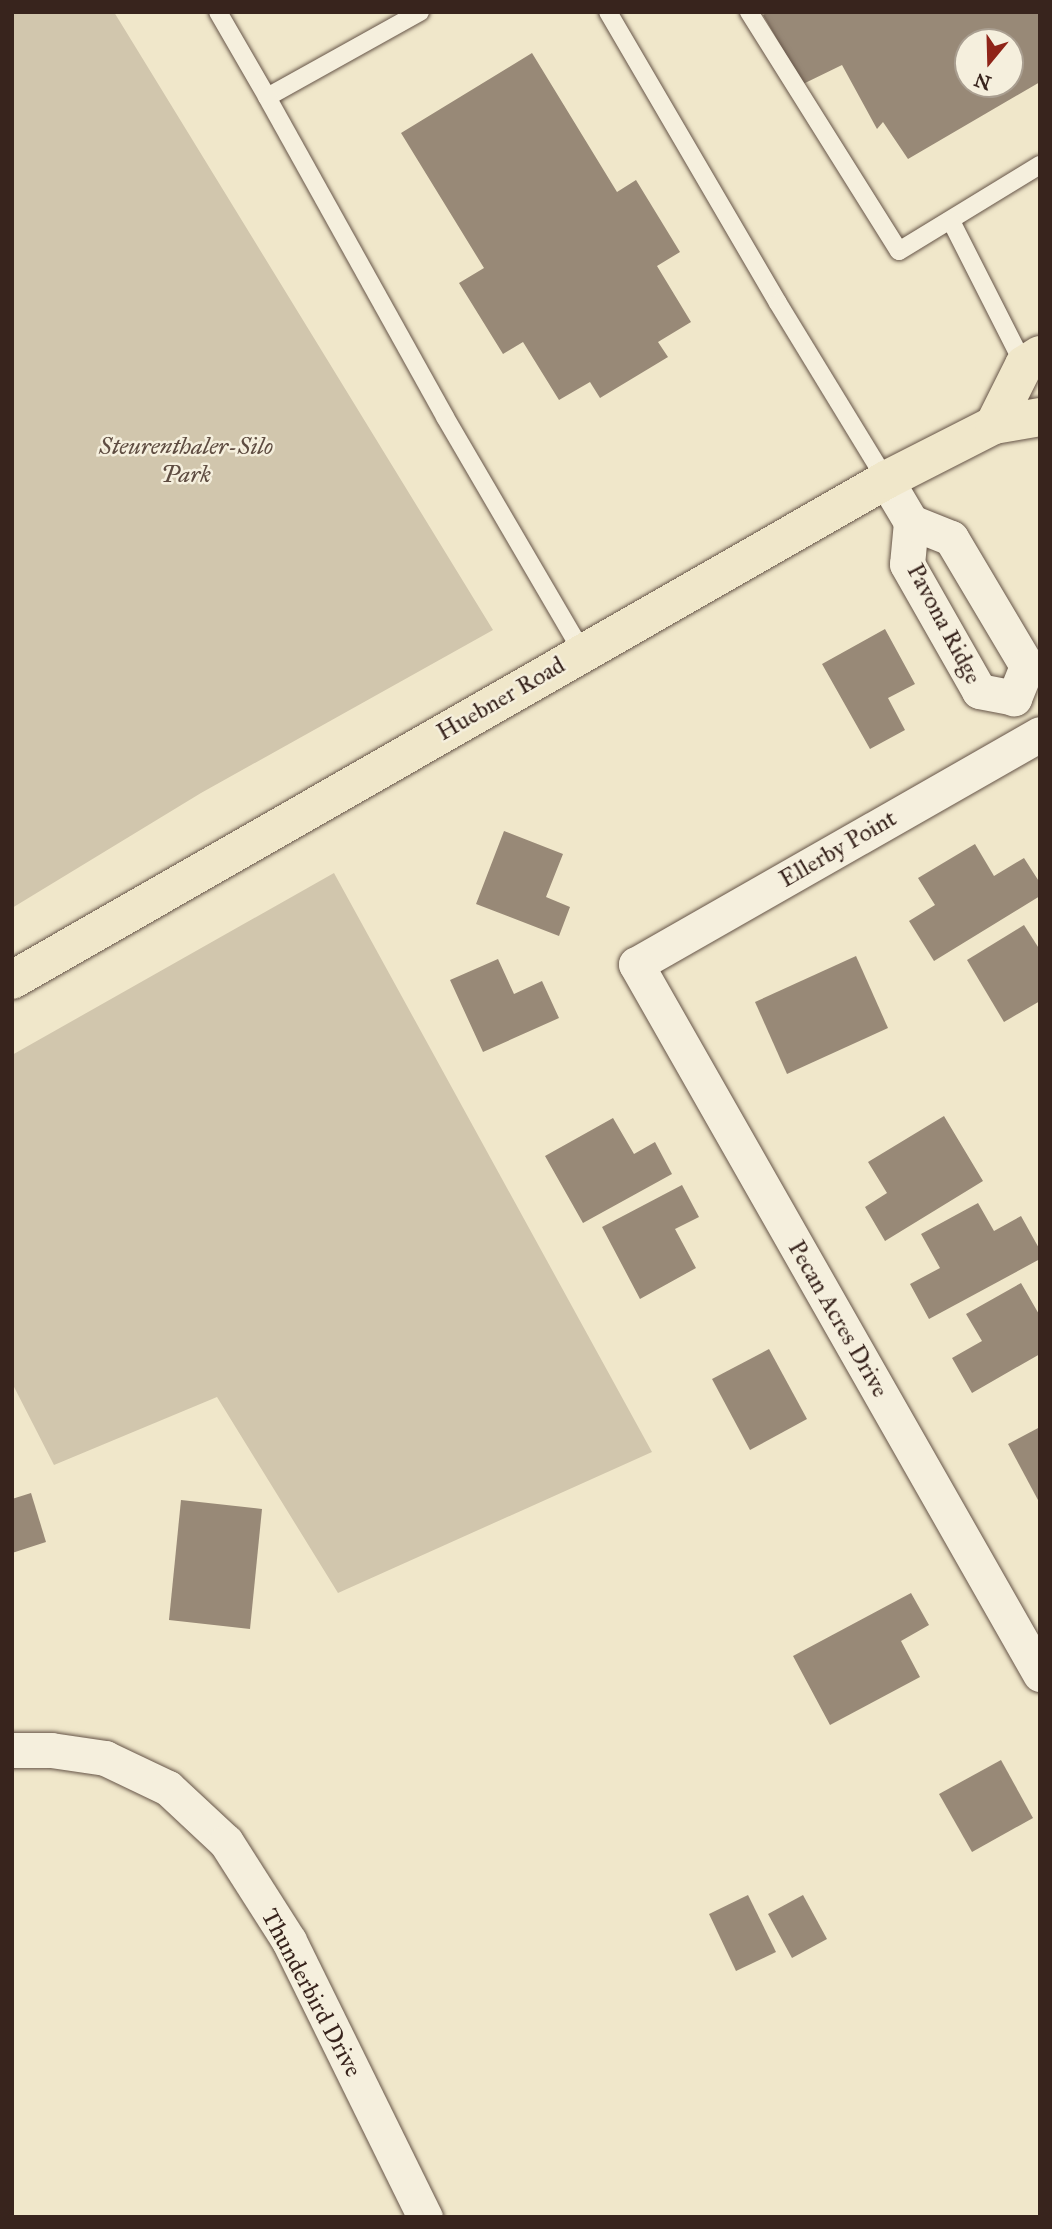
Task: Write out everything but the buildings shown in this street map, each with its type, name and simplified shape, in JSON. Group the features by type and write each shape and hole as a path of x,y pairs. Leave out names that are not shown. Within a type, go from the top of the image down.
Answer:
{"main road":[{"path":"994,425 1032,360"},
{"name":"Huebner Road","path":"12,980 886,480 994,425 1040,417"}],"street":[{"path":"886,480 911,522"},
{"name":"Pavona Ridge","path":"1014,698 1027,666 951,538 911,522 907,564 979,691 1014,698 1038,738"},
{"name":"Ellerby Point","path":"636,964 1038,738"},
{"name":"Pecan Acres Drive","path":"636,964 1028,1625 1040,1674"},
{"name":"Thunderbird Drive","path":"12,1750 51,1750 105,1758 168,1788 226,1842 289,1941 425,2217"}],"lane":[{"path":"218,12 444,417 583,653"},
{"path":"267,97 420,12"},
{"path":"608,12 778,303 886,480"},
{"path":"749,12 899,251 1040,165"},
{"path":"951,221 1032,360"}],"green space":[{"name":"Steurenthaler-Silo Park","path":"12,12 114,12 493,630 201,793 12,908"},
{"path":"334,873 652,1452 338,1593 217,1397 54,1465 12,1383 12,1055"}]}
